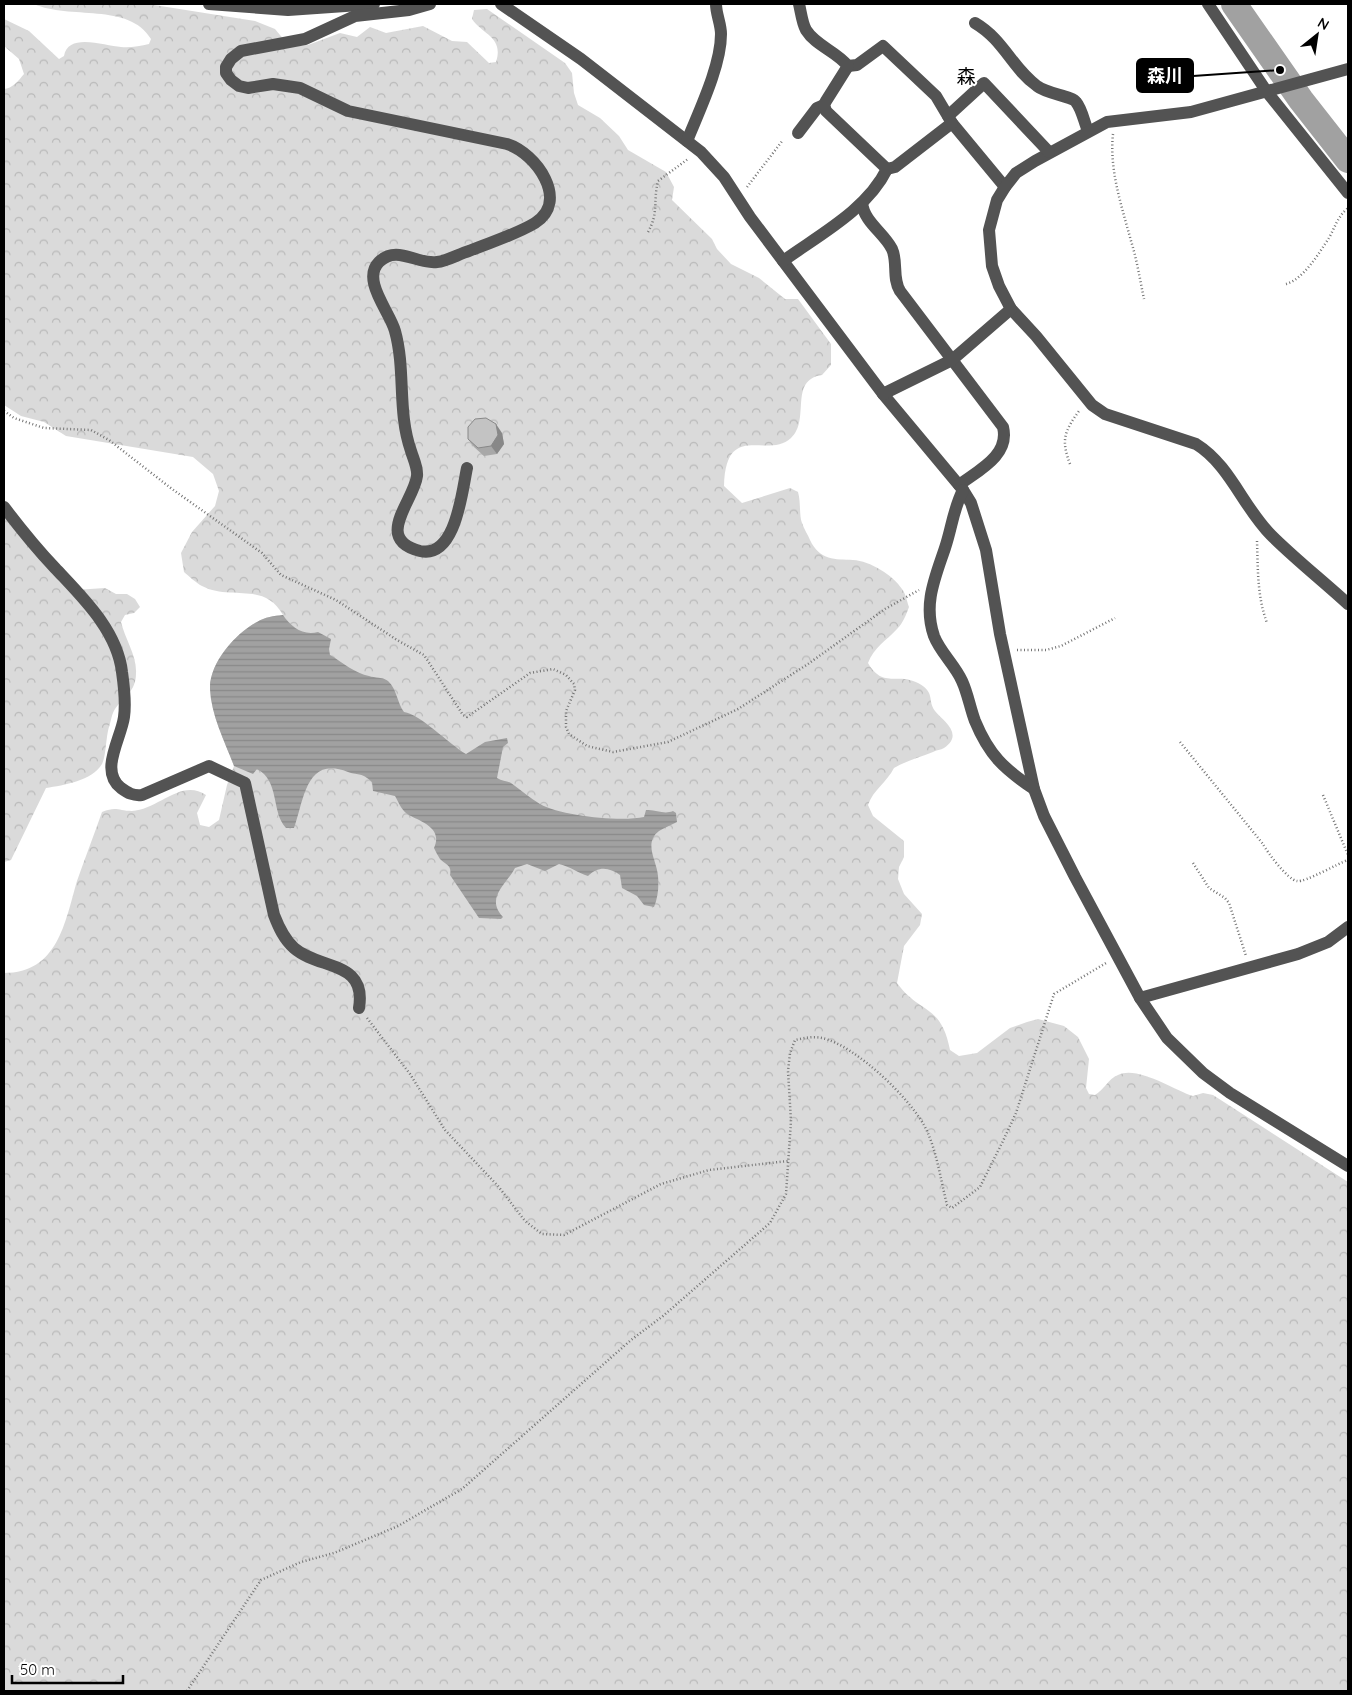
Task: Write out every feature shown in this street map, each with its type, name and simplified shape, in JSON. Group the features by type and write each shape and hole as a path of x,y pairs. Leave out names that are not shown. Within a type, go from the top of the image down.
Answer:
{"street":[{"path":"209,4 288,10 374,4"},
{"path":"430,4 409,10 355,16 305,39 241,51 231,59 226,67 226,73 239,86 248,88 273,84 300,88 348,111 507,144 525,152 537,164 550,196 547,213 535,223 437,262 394,254 380,262 375,268 374,283 394,328 398,343 402,422 418,474 411,496 400,514 397,524 398,534 403,542 422,551 431,551 440,547 447,540 458,512 466,468"},
{"path":"502,4 581,59 698,149 724,177 883,394 961,488 970,503 986,550 1003,649 1034,789 1044,816 1140,998 1167,1038 1202,1073 1230,1093 1348,1166"},
{"path":"687,141 708,90 719,49 721,34 716,4"},
{"path":"799,4 805,29 809,35 840,56 848,66"},
{"path":"1208,4 1348,192"},
{"path":"974,23 990,31 1025,77 1038,87 1048,93 1074,99 1088,131"},
{"path":"848,66 858,65 883,46 936,96 950,120 1005,187"},
{"path":"798,133 816,108 824,105 848,66"},
{"path":"1348,69 1191,112 1116,120 1088,131 1049,152 1016,173 1005,187 991,214 989,246 992,266 1011,310 1048,350 1087,399 1105,414 1196,444 1208,452 1219,463 1271,535 1348,604"},
{"path":"784,261 862,203 881,180 887,169 895,167 950,120 984,82 1049,152"},
{"path":"824,105 826,111 887,169"},
{"path":"862,203 866,214 891,246 894,254 897,285 952,360 998,418 1004,434 1004,442 996,456 961,488 954,507 945,547 932,583 930,609 934,636 963,682 976,722 986,744 1006,770 1034,789"},
{"path":"883,394 952,360 1011,310"},
{"path":"4,507 88,605 116,649 122,670 124,716 113,754 111,773 116,784 134,796 142,795 209,766 245,783 274,915 280,931 296,950 348,973 356,980 361,999 359,1008"},
{"path":"1140,998 1298,954 1328,942 1348,927"}],"path":[{"path":"1116,120 1112,141 1120,206 1132,243 1144,299"},
{"path":"739,199 782,140"},
{"path":"648,232 656,211 655,191 658,181 685,163 698,149"},
{"path":"1286,284 1294,282 1312,262 1329,237 1340,216 1348,208"},
{"path":"1070,464 1064,446 1065,435 1087,399"},
{"path":"4,411 14,418 44,428 91,430 109,440 172,489 262,553 281,575 336,600 397,640 424,654 463,715 467,717 530,673 553,669 566,675 574,684 575,690 566,712 566,727 569,734 587,746 613,752 668,742 738,709 808,664 885,609 932,583"},
{"path":"1260,521 1256,528 1258,587 1260,605 1267,623"},
{"path":"1003,649 1046,650 1061,646 1116,618"},
{"path":"1180,742 1263,844 1270,857 1292,879 1302,881 1348,860"},
{"path":"1323,795 1348,855"},
{"path":"1193,863 1209,888 1225,898 1229,903 1250,968"},
{"path":"187,1691 260,1580 301,1562 334,1553 398,1526 462,1489 631,1340 663,1316 770,1223 786,1194 791,1121 790,1053 795,1040 809,1037 821,1038 852,1051 882,1075 902,1097 926,1130 947,1205 952,1208 980,1187 1016,1113 1054,994 1117,957"},
{"path":"359,1008 410,1074 445,1130 498,1186 525,1220 542,1234 564,1235 661,1184 709,1170 788,1161"}],"green space":[{"path":"34,4 148,4 255,21 275,29 290,47 308,45 340,33 357,37 370,27 386,33 423,26 452,41 467,42 489,63 496,62 497,47 491,37 472,19 474,10 487,9 565,63 572,73 574,93 578,105 600,118 619,136 628,150 666,172 674,187 672,200 712,239 717,249 731,264 759,278 785,299 798,299 831,344 831,365 822,375 812,378 806,384 797,430 791,438 781,444 771,446 740,448 732,454 726,466 724,486 742,503 790,488 798,492 802,523 818,552 828,558 860,561 874,566 898,584 909,607 903,622 877,648 868,663 879,676 910,680 924,687 929,693 935,711 950,728 952,738 950,743 943,749 894,768 873,795 868,805 873,816 904,841 904,857 899,867 898,879 904,894 922,914 920,925 904,946 897,983 913,1000 935,1016 946,1035 950,1050 959,1056 977,1053 1010,1028 1027,1022 1038,1019 1064,1026 1078,1037 1089,1059 1086,1088 1089,1094 1095,1095 1118,1075 1135,1073 1193,1096 1203,1093 1213,1095 1348,1182 1348,1691 4,1691 4,973 22,971 36,964 48,955 56,942 63,928 77,881 102,812 114,809 132,811 142,809 178,792 188,790 206,795 197,813 200,825 209,827 219,820 227,785 234,766 213,709 210,689 214,669 225,650 241,633 263,619 283,615 266,598 246,593 213,590 200,585 184,572 181,553 192,532 215,506 219,491 213,474 193,457 66,436 44,422 21,416 4,405 4,89 13,86 24,74 19,59 4,46 4,19 29,31 59,59 64,56 72,44 80,42 128,47 149,44 151,39 141,28 128,20 114,16 48,9"},
{"path":"4,512 75,590 105,588 116,594 127,594 135,599 140,607 134,613 125,615 121,622 135,660 135,679 132,689 118,704 113,713 102,764 85,778 69,784 46,788 11,860 4,862"}],"shaded area":[{"path":"283,615 302,632 318,632 331,639 330,655 349,667 364,675 388,681 404,712 418,718 466,754 485,742 507,738 508,743 503,747 497,778 511,783 540,804 576,815 621,819 644,817 646,810 673,811 676,813 677,822 659,831 652,841 651,847 658,880 654,907 644,905 637,896 622,888 620,875 612,870 596,870 588,876 559,864 545,871 527,864 515,868 499,892 496,904 503,917 501,919 479,918 450,875 449,867 437,854 434,848 435,834 432,829 406,813 395,796 373,791 372,782 365,777 334,768 323,770 315,775 304,793 294,828 286,828 278,814 272,789 264,774 257,769 253,774 234,766 213,709 210,689 214,669 225,650 233,641 260,620"}],"building":[{"path":"486,418 496,424 498,435 491,446 478,448 468,439 468,427 475,419"}],"waterway":[{"path":"1234,4 1301,100 1348,160"}],"place":[{"name":"森川","path":"1280,70"}],"district":[{"name":"森","path":"966,76"}]}
